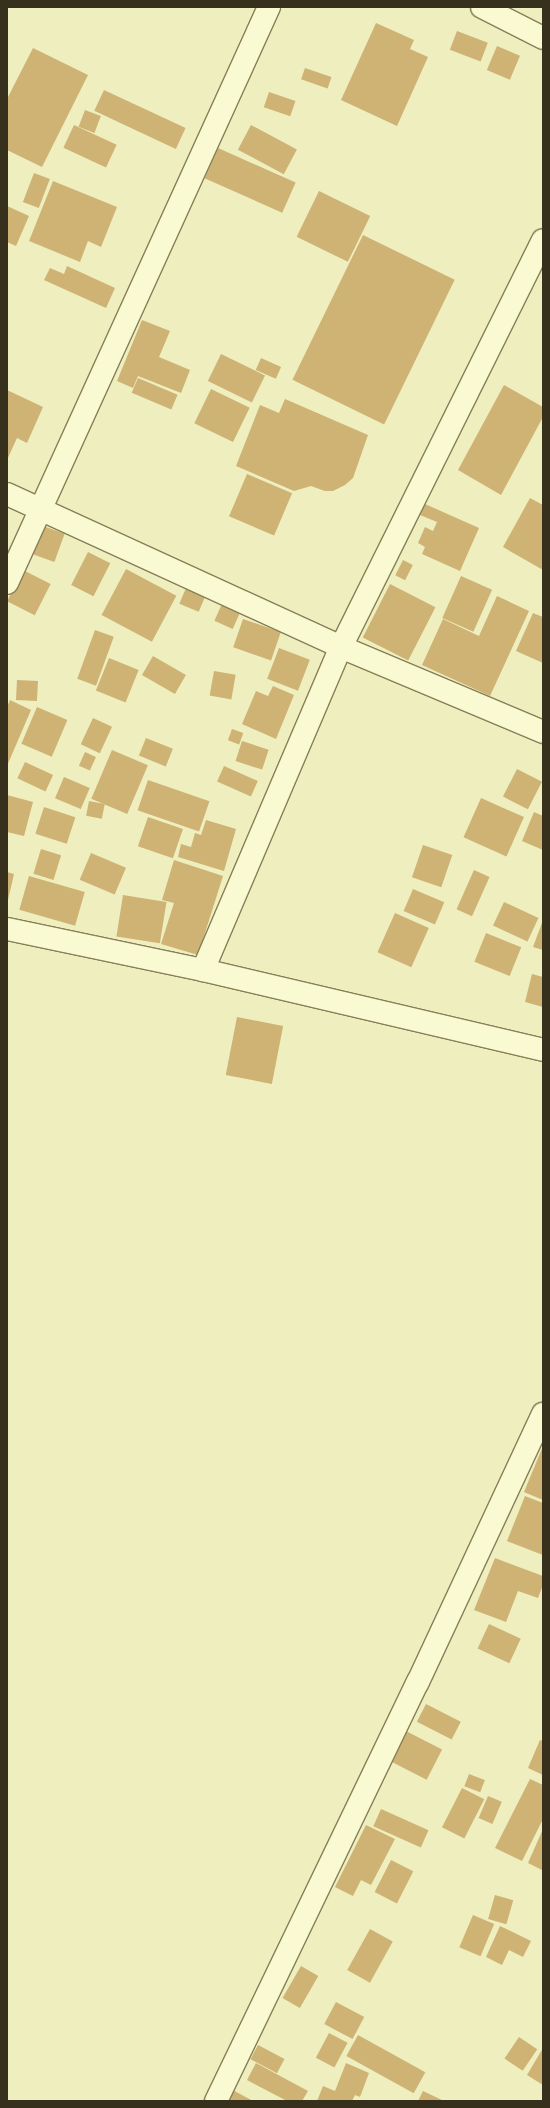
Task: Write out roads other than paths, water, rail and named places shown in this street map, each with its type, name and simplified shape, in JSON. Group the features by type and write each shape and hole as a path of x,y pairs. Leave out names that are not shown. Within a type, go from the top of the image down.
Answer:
{"street":[{"path":"7,584 269,7"},
{"path":"482,7 543,38"},
{"path":"203,970 341,647 543,240"},
{"path":"7,494 41,511 341,647 543,732"},
{"path":"7,929 203,970 543,1050"},
{"path":"216,2101 418,1682 543,1414"}]}
